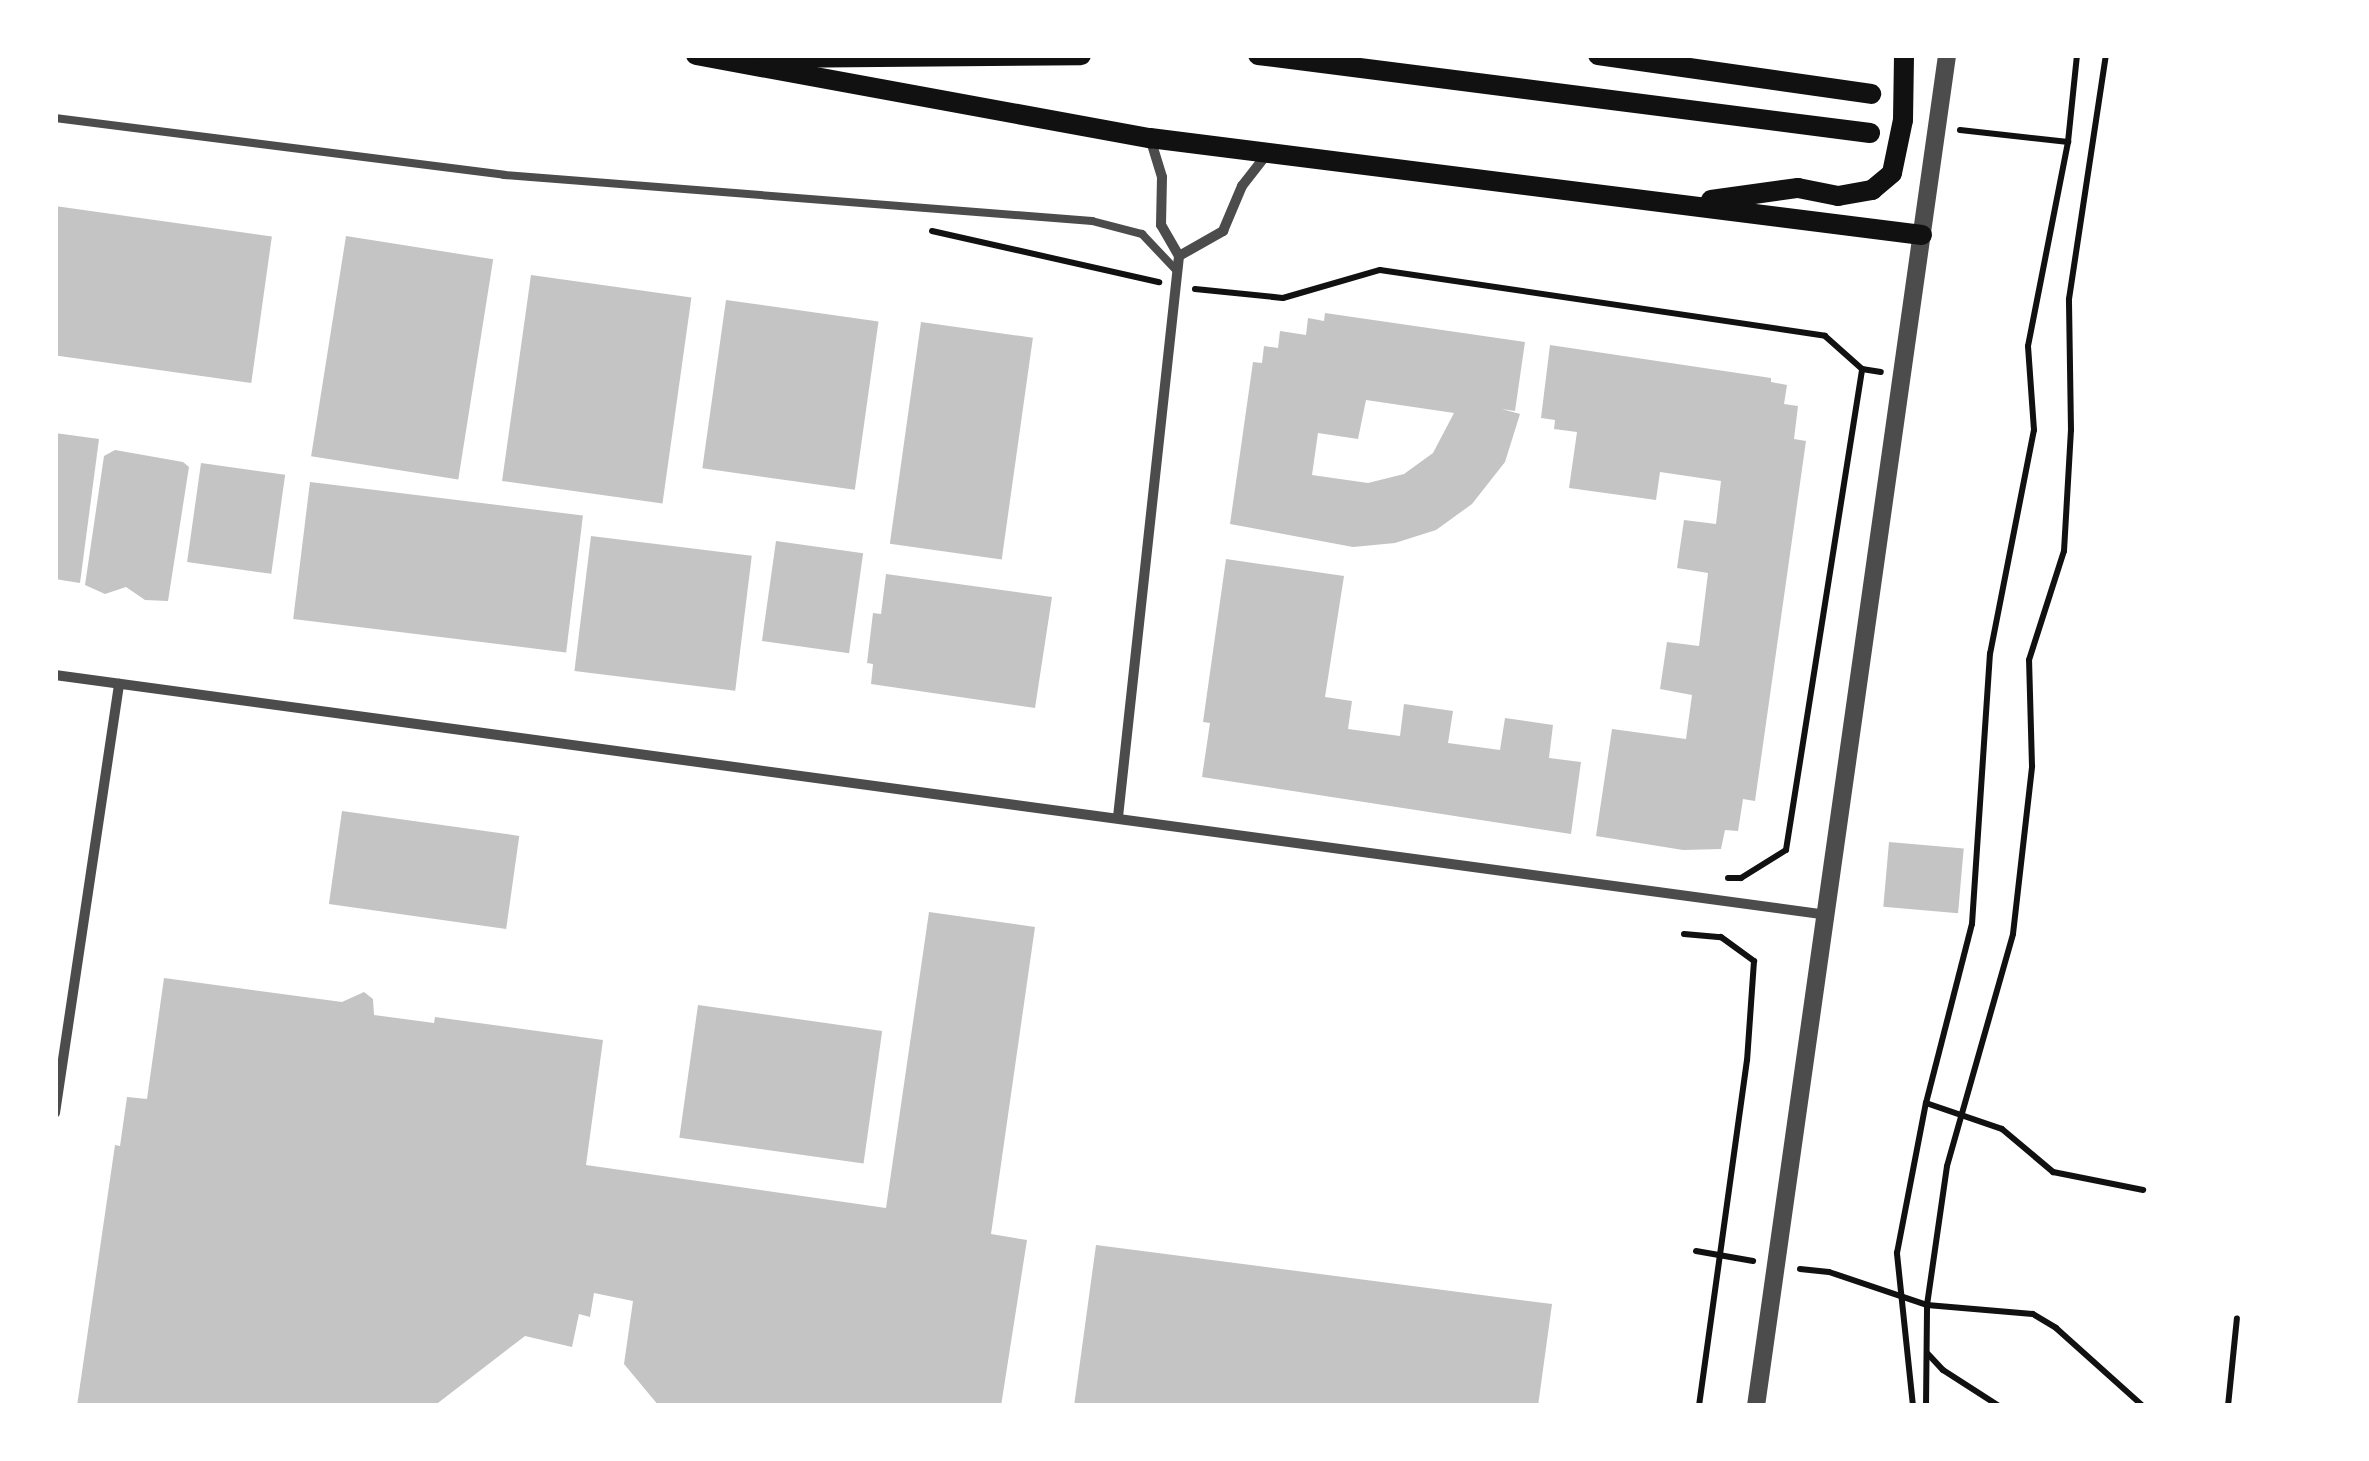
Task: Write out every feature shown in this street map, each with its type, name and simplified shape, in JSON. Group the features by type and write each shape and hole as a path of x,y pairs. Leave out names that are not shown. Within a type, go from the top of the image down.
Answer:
{"main road":[{"path":"696,55 1150,138 1922,235"},
{"path":"720,58 1081,55"},
{"path":"1258,55 1870,132"},
{"path":"1598,55 1871,94"},
{"path":"1679,204 1798,188 1838,196 1872,190 1892,173 1903,120 1904,55"}],"street":[{"path":"1756,1406 1947,55"},
{"path":"1118,817 1179,256 1161,225 1162,177 1150,138"},
{"path":"1179,256 1224,232 1242,186 1269,152"},
{"path":"55,675 1828,914"},
{"path":"55,1113 119,684"}],"lane":[{"path":"55,118 504,175 1092,220 1142,234 1178,271"}],"path":[{"path":"1912,1406 1897,1253 1926,1103 1972,924 1990,654 2034,430 2028,346 2068,142 2077,55"},
{"path":"1926,1406 1927,1305 1947,1166 2014,934 2032,766 2029,660 2064,551 2071,430 2069,299 2106,55"},
{"path":"1938,127 2068,142"},
{"path":"916,230 1176,286 1283,298 1380,270 1825,336 1862,368 1786,850 1741,878 1711,877"},
{"path":"1684,934 1721,937 1754,961 1747,1060 1699,1406"},
{"path":"1926,1103 2002,1129 2053,1172 2143,1190"},
{"path":"1829,1272 1901,1293 1927,1305 2033,1314 2056,1328 2143,1406"},
{"path":"2228,1406 2237,1318"},
{"path":"1926,1352 1943,1370 1999,1406"}],"building":[{"path":"55,206 272,236 251,383 55,355"},
{"path":"346,236 493,259 458,480 311,456"},
{"path":"531,275 691,298 662,504 502,481"},
{"path":"726,300 879,321 855,490 702,468"},
{"path":"1325,313 1525,342 1515,411 1502,409 1520,414 1505,462 1472,504 1436,530 1395,543 1353,547 1230,524 1253,362 1262,363 1264,346 1278,348 1280,331 1306,335 1308,318 1324,321","holes":["1366,400 1454,413 1433,453 1404,474 1368,483 1312,475 1318,433 1358,439"]},
{"path":"921,322 1033,338 1002,560 890,544"},
{"path":"1550,345 1771,378 1771,382 1787,385 1784,404 1798,406 1794,439 1806,441 1755,801 1743,799 1738,831 1725,830 1721,849 1683,850 1596,836 1612,729 1686,739 1692,695 1660,689 1667,642 1699,646 1708,573 1677,568 1684,520 1716,524 1721,481 1660,472 1656,500 1569,488 1577,432 1554,429 1555,420 1541,418"},
{"path":"55,433 99,439 80,583 55,579"},
{"path":"115,450 183,462 189,467 168,601 145,600 126,587 105,594 85,585 104,456"},
{"path":"201,463 285,475 271,574 187,562"},
{"path":"310,482 583,516 566,652 293,619"},
{"path":"591,536 752,556 735,691 574,671"},
{"path":"776,541 863,553 849,653 762,641"},
{"path":"1226,559 1344,576 1325,697 1352,701 1348,729 1400,736 1404,704 1453,711 1448,743 1500,750 1505,718 1553,725 1549,758 1581,762 1571,834 1202,777 1210,723 1203,722"},
{"path":"886,574 1052,597 1035,708 871,684 873,664 867,663 873,613 881,614"},
{"path":"342,811 519,836 506,929 329,904"},
{"path":"1889,842 1964,849 1958,913 1883,907"},
{"path":"929,912 1035,927 991,1234 1027,1240 1001,1406 659,1406 624,1364 633,1301 594,1293 590,1317 579,1314 572,1347 525,1336 434,1406 77,1406 115,1145 120,1146 127,1097 147,1099 164,978 342,1002 364,992 373,999 374,1015 434,1023 435,1017 603,1040 586,1165 886,1208"},
{"path":"698,1005 882,1031 864,1164 679,1138"},
{"path":"1096,1245 1552,1304 1538,1406 1074,1406"}]}
